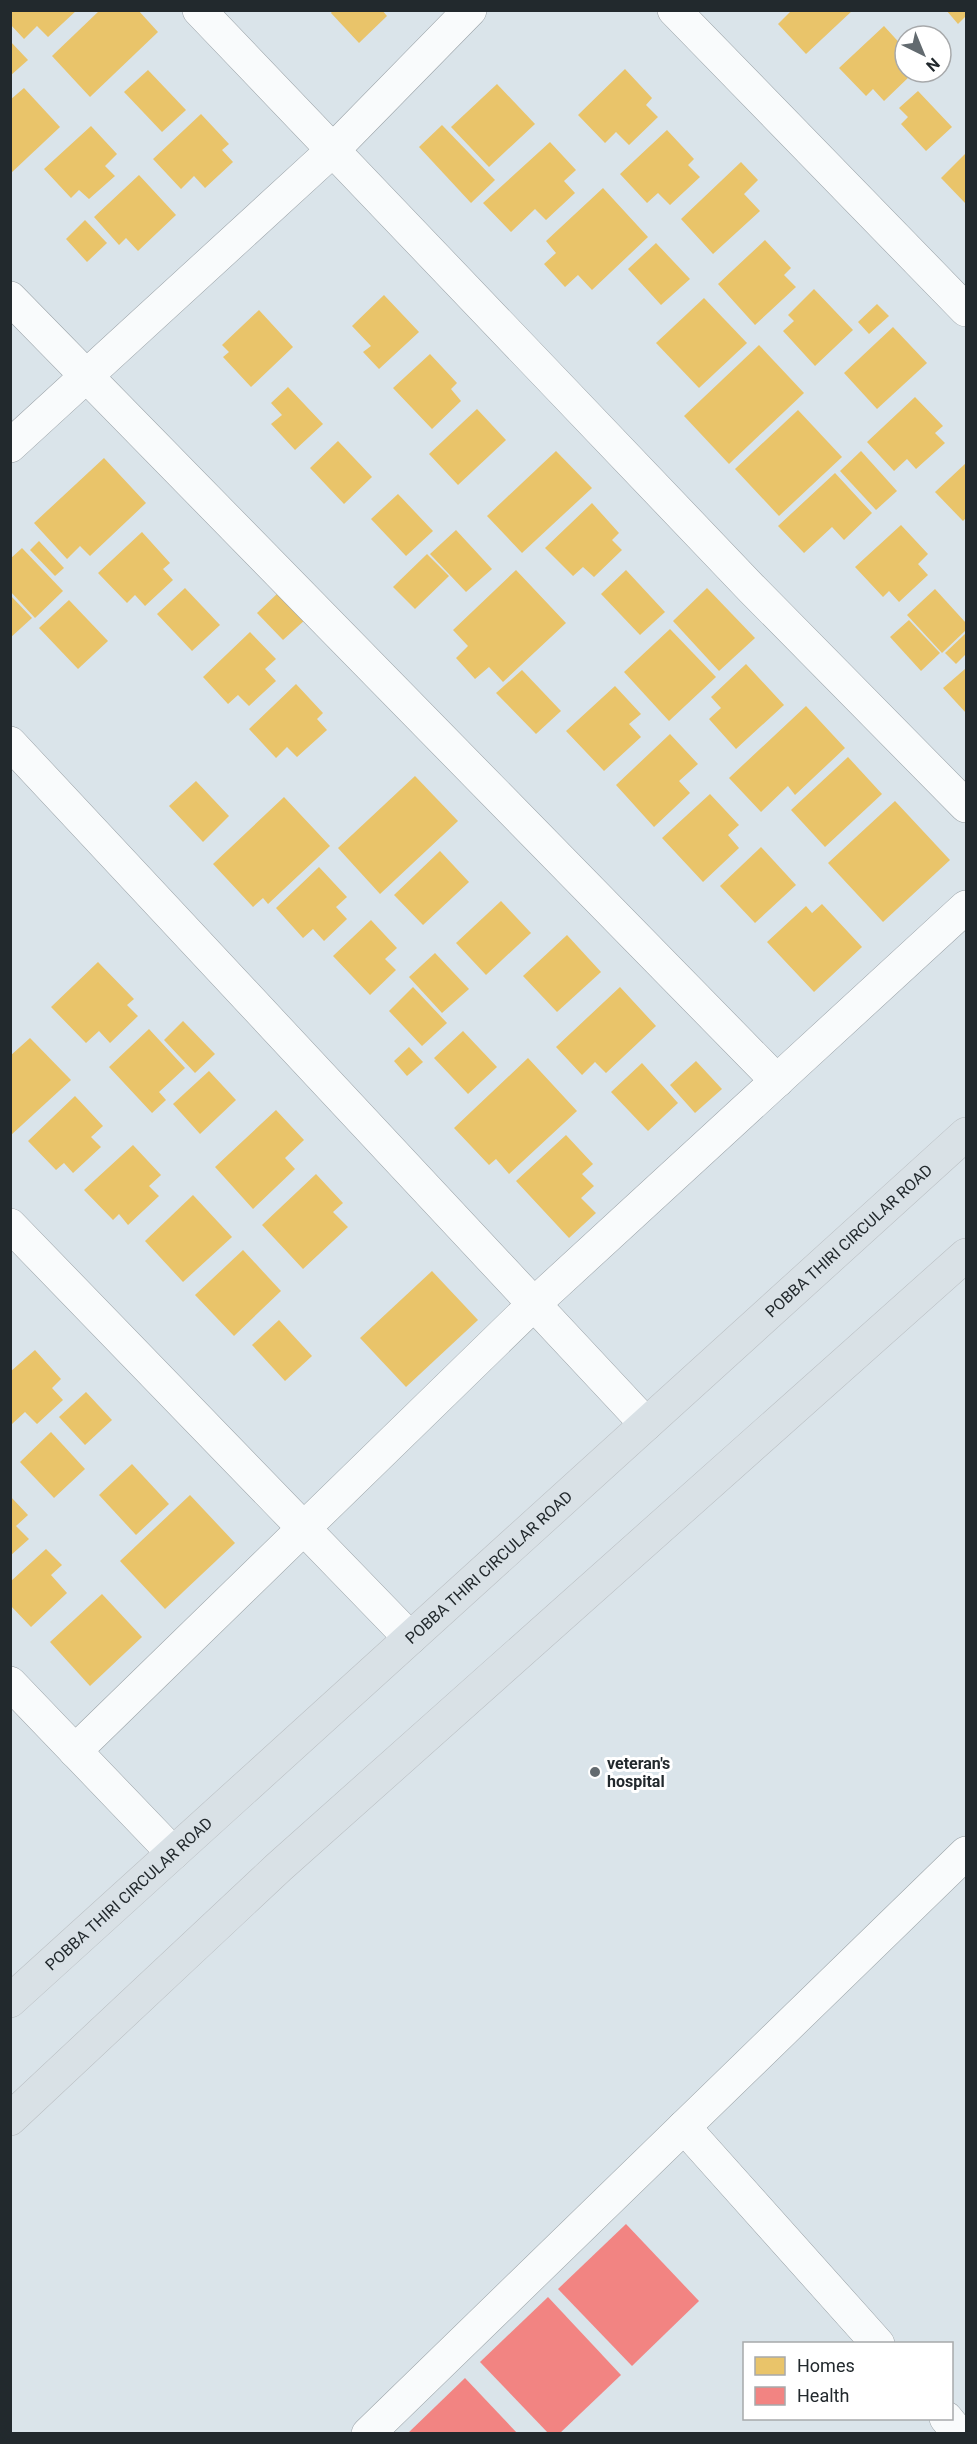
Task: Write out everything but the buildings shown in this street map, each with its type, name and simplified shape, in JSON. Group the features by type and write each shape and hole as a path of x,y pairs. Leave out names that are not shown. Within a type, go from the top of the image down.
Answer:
{"main road":[{"name":"POBBA THIRI CIRCULAR ROAD","path":"10,2001 966,1134"},
{"path":"10,2120 279,1867 966,1255"}],"street":[{"path":"199,10 753,590 966,806"},
{"path":"10,446 333,150 470,10"},
{"path":"674,10 966,310"},
{"path":"10,298 777,1081"},
{"path":"10,743 646,1424"},
{"path":"75,1751 534,1304 966,907"},
{"path":"10,1226 410,1638"},
{"path":"10,1683 173,1853"},
{"path":"368,2433 966,1853"},
{"path":"684,2127 877,2342"},
{"path":"948,2420 959,2433"}],"place":[{"name":"veteran's hospital","path":"595,1772"}]}
